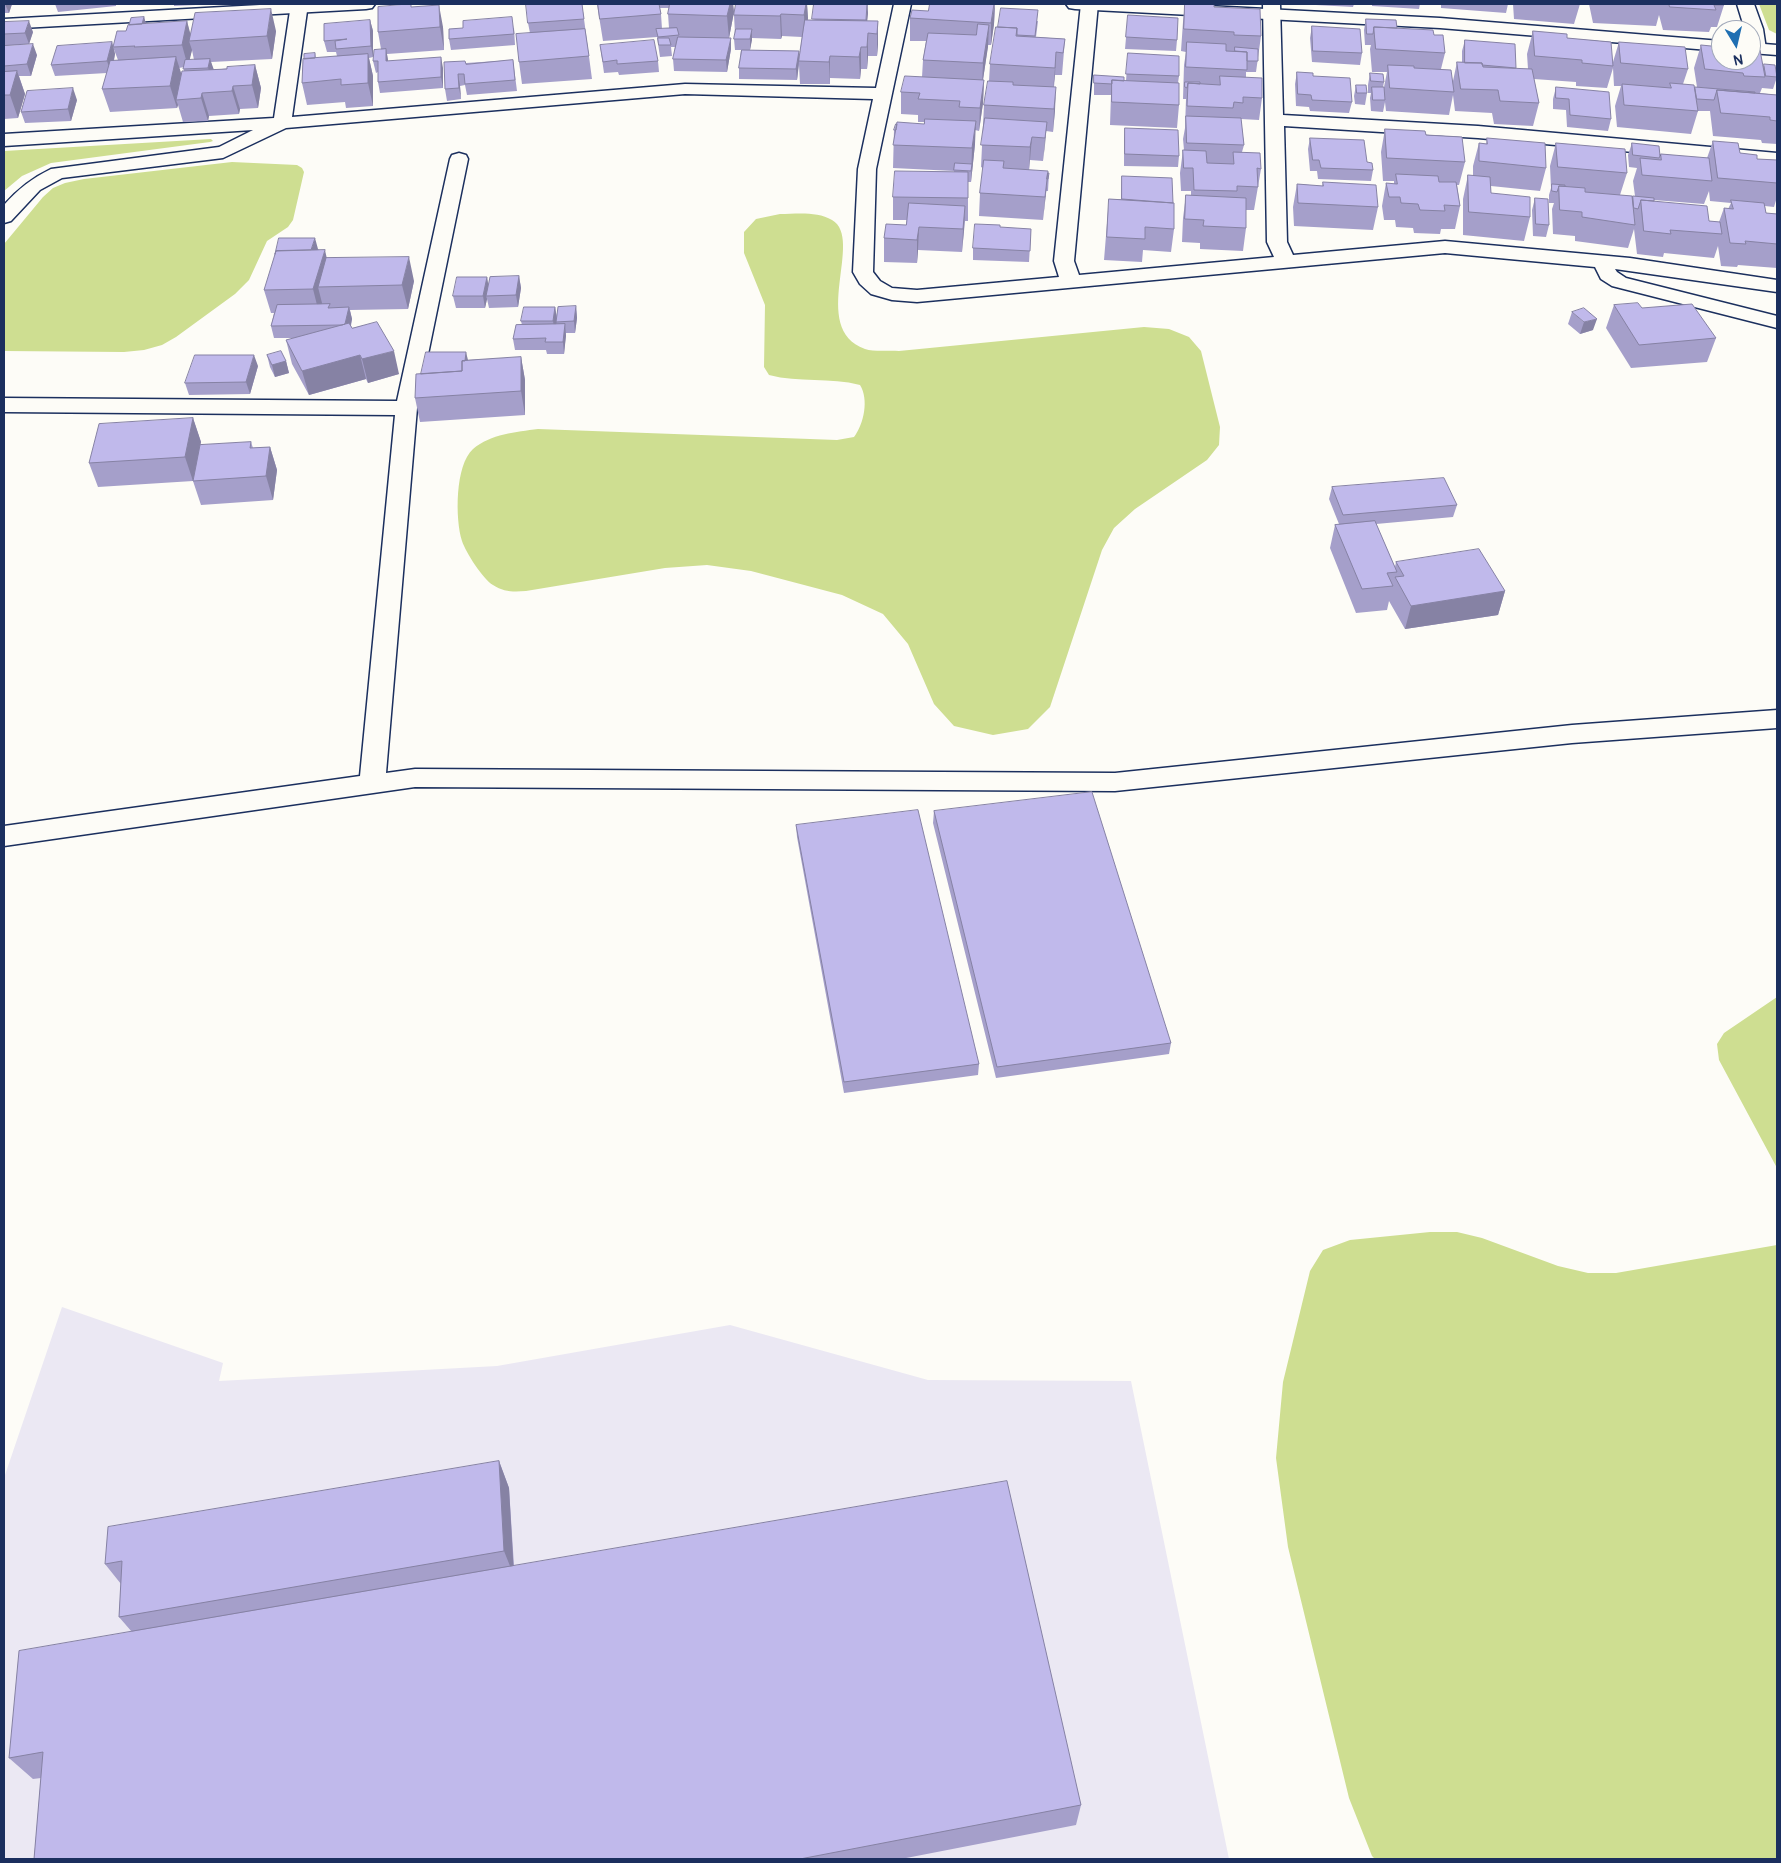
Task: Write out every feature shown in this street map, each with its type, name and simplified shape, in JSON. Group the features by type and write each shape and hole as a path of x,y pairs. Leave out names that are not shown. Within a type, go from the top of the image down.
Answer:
{"street":[{"path":"4,24 298,6 366,4"},
{"path":"903,4 867,169 863,272 868,282 880,291 897,296 917,296 1445,247 1604,262 1777,286"},
{"path":"1071,282 1064,261 1082,4 1272,9 1711,45"},
{"path":"1745,4 1751,20"},
{"path":"282,123 298,6"},
{"path":"1272,9 1277,242 1287,262"},
{"path":"1761,49 1777,50"},
{"path":"4,140 282,123 685,89 884,94"},
{"path":"1274,120 1478,132 1777,158"},
{"path":"4,218 37,182 58,173 223,152 282,123"},
{"path":"372,784 406,408 459,159"},
{"path":"1604,262 1605,271 1609,278 1619,282 1777,322"},
{"path":"4,405 406,408"},
{"path":"4,836 415,778 1115,782 1572,734 1777,719"}],"shaded area":[{"path":"62,1307 223,1363 219,1381 497,1366 730,1325 928,1380 1131,1381 1229,1859 4,1859 4,1478"}],"green space":[{"path":"1759,4 1777,4 1777,34 1769,30"},
{"path":"211,139 213,141 51,163 22,176 4,191 4,151"},
{"path":"232,162 297,165 304,172 293,220 288,227 267,241 249,280 235,294 176,337 162,345 144,350 124,352 4,351 4,244 43,197 53,188 84,179"},
{"path":"780,214 820,215 832,220 841,230 843,245 838,304 840,323 849,338 865,349 899,351 1144,327 1169,329 1189,337 1201,351 1220,427 1219,445 1207,460 1135,509 1114,528 1102,550 1050,707 1028,729 993,735 954,726 934,704 908,644 883,614 842,595 751,571 707,565 665,568 526,591 509,591 497,587 484,577 464,546 458,520 458,493 463,467 473,449 488,440 504,434 538,429 837,440 854,437 863,419 865,404 860,385 769,375 764,367 765,305 744,253 744,232 756,219"},
{"path":"1777,997 1777,1168 1719,1060 1717,1044 1724,1033"},
{"path":"1430,1232 1457,1232 1482,1238 1558,1266 1588,1273 1616,1273 1777,1245 1777,1859 1375,1859 1372,1856 1349,1798 1288,1547 1276,1458 1283,1382 1310,1271 1323,1250 1350,1240"}],"building":[{"path":"411,4 411,7 439,5 440,27 378,32 378,7"},
{"path":"526,4 582,4 584,19 528,23"},
{"path":"598,4 659,4 661,14 600,19"},
{"path":"670,4 730,4 727,16 668,14"},
{"path":"736,4 806,4 804,15 781,14 780,16 734,15"},
{"path":"814,4 867,4 866,20 812,19"},
{"path":"930,4 994,4 991,23 910,18 912,10 928,11"},
{"path":"1185,4 1214,4 1214,7 1260,9 1261,36 1234,35 1234,32 1184,29"},
{"path":"1669,4 1724,5 1714,5 1716,10 1670,7"},
{"path":"1001,8 1038,10 1035,36 1017,35 1017,28 998,27"},
{"path":"271,9 267,36 189,41 195,13"},
{"path":"1128,15 1178,18 1177,40 1126,37"},
{"path":"144,17 142,24 129,25 131,18"},
{"path":"512,17 514,34 449,39 449,29 463,28 463,21"},
{"path":"1366,19 1396,20 1397,28 1374,27 1373,34 1367,34"},
{"path":"370,20 371,46 336,49 335,41 347,39 324,41 324,24"},
{"path":"805,20 878,21 877,34 868,33 867,47 861,47 859,57 830,56 829,62 799,61"},
{"path":"29,21 25,33 4,34 4,22"},
{"path":"187,21 182,45 113,47 117,31 126,31 128,25"},
{"path":"978,24 989,25 983,63 923,60 928,33 976,35"},
{"path":"1312,26 1360,29 1362,53 1313,51"},
{"path":"996,27 1017,28 1016,36 1065,39 1063,53 1056,52 1055,68 990,64"},
{"path":"1374,27 1433,30 1434,35 1443,35 1445,53 1376,49"},
{"path":"677,28 679,35 658,37 656,29"},
{"path":"585,29 589,56 519,62 516,34"},
{"path":"736,29 752,29 750,39 734,39"},
{"path":"1533,31 1567,34 1567,38 1611,42 1613,66 1582,63 1582,60 1535,56"},
{"path":"678,37 731,38 726,60 673,59"},
{"path":"658,38 669,38 671,45 659,45"},
{"path":"654,40 658,61 617,64 617,60 603,62 600,45"},
{"path":"1465,40 1515,44 1516,68 1482,65 1482,63 1465,63"},
{"path":"112,42 107,61 51,65 57,46"},
{"path":"1187,42 1226,44 1226,51 1247,52 1247,70 1186,67"},
{"path":"1619,42 1685,47 1688,69 1621,63"},
{"path":"33,44 27,64 4,66 4,46"},
{"path":"1701,45 1711,46 1711,70 1705,69"},
{"path":"1235,47 1258,49 1258,61 1247,61 1247,52 1235,51"},
{"path":"386,49 386,61 441,57 441,77 378,82 378,61 373,61 374,50"},
{"path":"742,50 799,51 796,69 739,68"},
{"path":"315,53 315,58 304,59 304,54"},
{"path":"1128,53 1179,56 1179,76 1126,74"},
{"path":"368,54 368,83 341,85 341,79 302,83 303,59"},
{"path":"1761,55 1765,77 1744,76 1743,73 1714,70 1761,70"},
{"path":"176,57 170,86 102,89 110,61"},
{"path":"210,59 208,68 183,69 185,60"},
{"path":"513,60 515,80 465,84 464,74 458,74 459,88 445,89 444,62 465,61 466,64"},
{"path":"1457,62 1482,63 1483,67 1532,69 1539,103 1500,101 1498,90 1461,89"},
{"path":"1764,64 1775,65 1777,77 1766,76"},
{"path":"255,65 252,85 233,86 232,91 202,93 201,98 176,100 182,71 227,69 227,67"},
{"path":"1388,65 1451,70 1454,92 1390,88"},
{"path":"17,71 10,95 4,95 4,72"},
{"path":"1297,72 1313,73 1313,76 1350,78 1352,102 1312,100 1311,95 1298,94"},
{"path":"1370,73 1383,74 1384,82 1371,81"},
{"path":"1094,75 1124,77 1124,81 1112,80 1112,84 1094,83"},
{"path":"905,76 984,80 980,108 959,107 960,101 918,99 920,93 901,92"},
{"path":"1220,76 1262,78 1262,98 1243,97 1243,103 1234,102 1233,108 1187,106 1188,83 1220,85"},
{"path":"1112,80 1179,83 1179,105 1112,102"},
{"path":"988,81 1013,82 1013,85 1056,87 1054,109 984,105"},
{"path":"1185,82 1200,82 1200,84 1188,83 1187,88 1185,87"},
{"path":"1670,83 1694,85 1698,111 1624,105 1622,84 1671,88"},
{"path":"1356,85 1366,85 1367,93 1357,93"},
{"path":"1372,87 1384,87 1385,100 1373,100"},
{"path":"1556,87 1609,92 1611,119 1570,115 1569,99 1556,98"},
{"path":"1695,87 1755,93 1717,90 1714,100 1697,99"},
{"path":"73,88 68,109 21,112 27,91"},
{"path":"1717,90 1777,95 1777,121 1770,120 1770,117 1721,113"},
{"path":"1186,116 1241,118 1244,145 1187,143"},
{"path":"985,118 1047,122 1045,138 1032,137 1030,147 981,145"},
{"path":"925,119 976,121 972,148 893,145 897,122 924,124"},
{"path":"1125,128 1178,130 1179,156 1125,154"},
{"path":"1385,129 1425,131 1426,135 1462,137 1465,162 1387,158"},
{"path":"1310,138 1364,140 1367,162 1372,163 1373,170 1321,168 1319,160 1313,160"},
{"path":"1487,138 1545,143 1546,168 1479,161 1479,143 1487,144"},
{"path":"1713,141 1738,143 1740,153 1757,155 1757,159 1777,160 1777,183 1718,178"},
{"path":"1556,143 1625,149 1627,173 1558,167"},
{"path":"1632,143 1659,146 1659,158 1633,155"},
{"path":"1183,150 1206,151 1207,163 1234,164 1233,152 1260,153 1261,169 1257,168 1258,187 1237,186 1237,191 1194,190 1193,168 1184,168"},
{"path":"1661,154 1709,158 1712,181 1642,175 1640,158 1661,160"},
{"path":"984,160 1004,161 1003,168 1048,171 1045,197 980,193"},
{"path":"955,163 972,164 971,171 954,170"},
{"path":"895,171 968,172 968,198 893,197"},
{"path":"1396,174 1438,176 1439,182 1456,182 1460,206 1444,205 1445,211 1420,210 1418,204 1401,203 1400,197 1389,197 1386,183 1397,184"},
{"path":"1468,175 1490,177 1491,193 1530,197 1530,217 1469,212"},
{"path":"1122,176 1172,178 1173,203 1122,199"},
{"path":"1323,182 1376,185 1378,207 1298,203 1297,184 1323,186"},
{"path":"1552,184 1565,186 1559,186 1557,192 1552,191"},
{"path":"1559,186 1585,188 1585,192 1632,196 1635,225 1582,217 1582,212 1560,210"},
{"path":"1186,195 1246,198 1246,228 1203,226 1204,220 1185,219"},
{"path":"1633,196 1654,198 1654,201 1641,200 1638,209 1634,208"},
{"path":"1535,198 1548,199 1549,225 1536,224"},
{"path":"1109,199 1174,203 1174,229 1145,227 1145,239 1107,237"},
{"path":"1641,200 1707,206 1709,221 1720,222 1722,234 1670,230 1671,234 1644,231"},
{"path":"1731,200 1764,203 1766,213 1777,214 1777,244 1745,241 1746,244 1730,243 1724,208 1733,209"},
{"path":"909,203 965,206 963,229 919,227 917,240 884,238 886,224 906,225"},
{"path":"975,224 1031,229 1030,251 973,248"},
{"path":"279,238 315,238 311,250 276,251 275,254"},
{"path":"325,250 313,289 264,290 276,251"},
{"path":"409,257 402,285 318,287 326,258"},
{"path":"519,276 516,295 486,296 490,277"},
{"path":"457,277 487,277 483,296 453,296"},
{"path":"1638,303 1642,308 1692,304 1716,338 1639,345 1614,305"},
{"path":"330,304 328,308 349,307 345,324 271,326 277,305"},
{"path":"576,306 574,321 556,322 558,307"},
{"path":"524,307 555,307 553,321 521,321"},
{"path":"1584,308 1597,319 1584,322 1572,312"},
{"path":"377,322 394,351 362,359 360,355 302,371 286,340 349,323 352,328"},
{"path":"565,324 563,342 545,342 546,338 513,339 516,325"},
{"path":"281,351 286,361 272,365 267,355"},
{"path":"426,352 466,352 465,361 462,361 462,371 421,374"},
{"path":"195,355 254,355 246,382 185,383"},
{"path":"521,357 521,391 415,398 416,374 462,371 462,361"},
{"path":"193,418 185,457 89,463 99,424"},
{"path":"251,442 250,448 270,447 266,476 193,481 200,445"},
{"path":"1444,478 1457,505 1343,515 1332,487"},
{"path":"1375,521 1397,572 1387,573 1393,586 1362,589 1335,525"},
{"path":"1479,549 1505,591 1411,606 1395,577 1404,576 1396,562"},
{"path":"1092,792 1171,1043 997,1067 934,811"},
{"path":"918,810 979,1064 844,1082 796,825"},
{"path":"499,1461 504,1551 119,1617 122,1561 105,1564 108,1527"},
{"path":"1007,1481 1081,1805 800,1859 34,1859 43,1752 9,1758 19,1651"}]}
